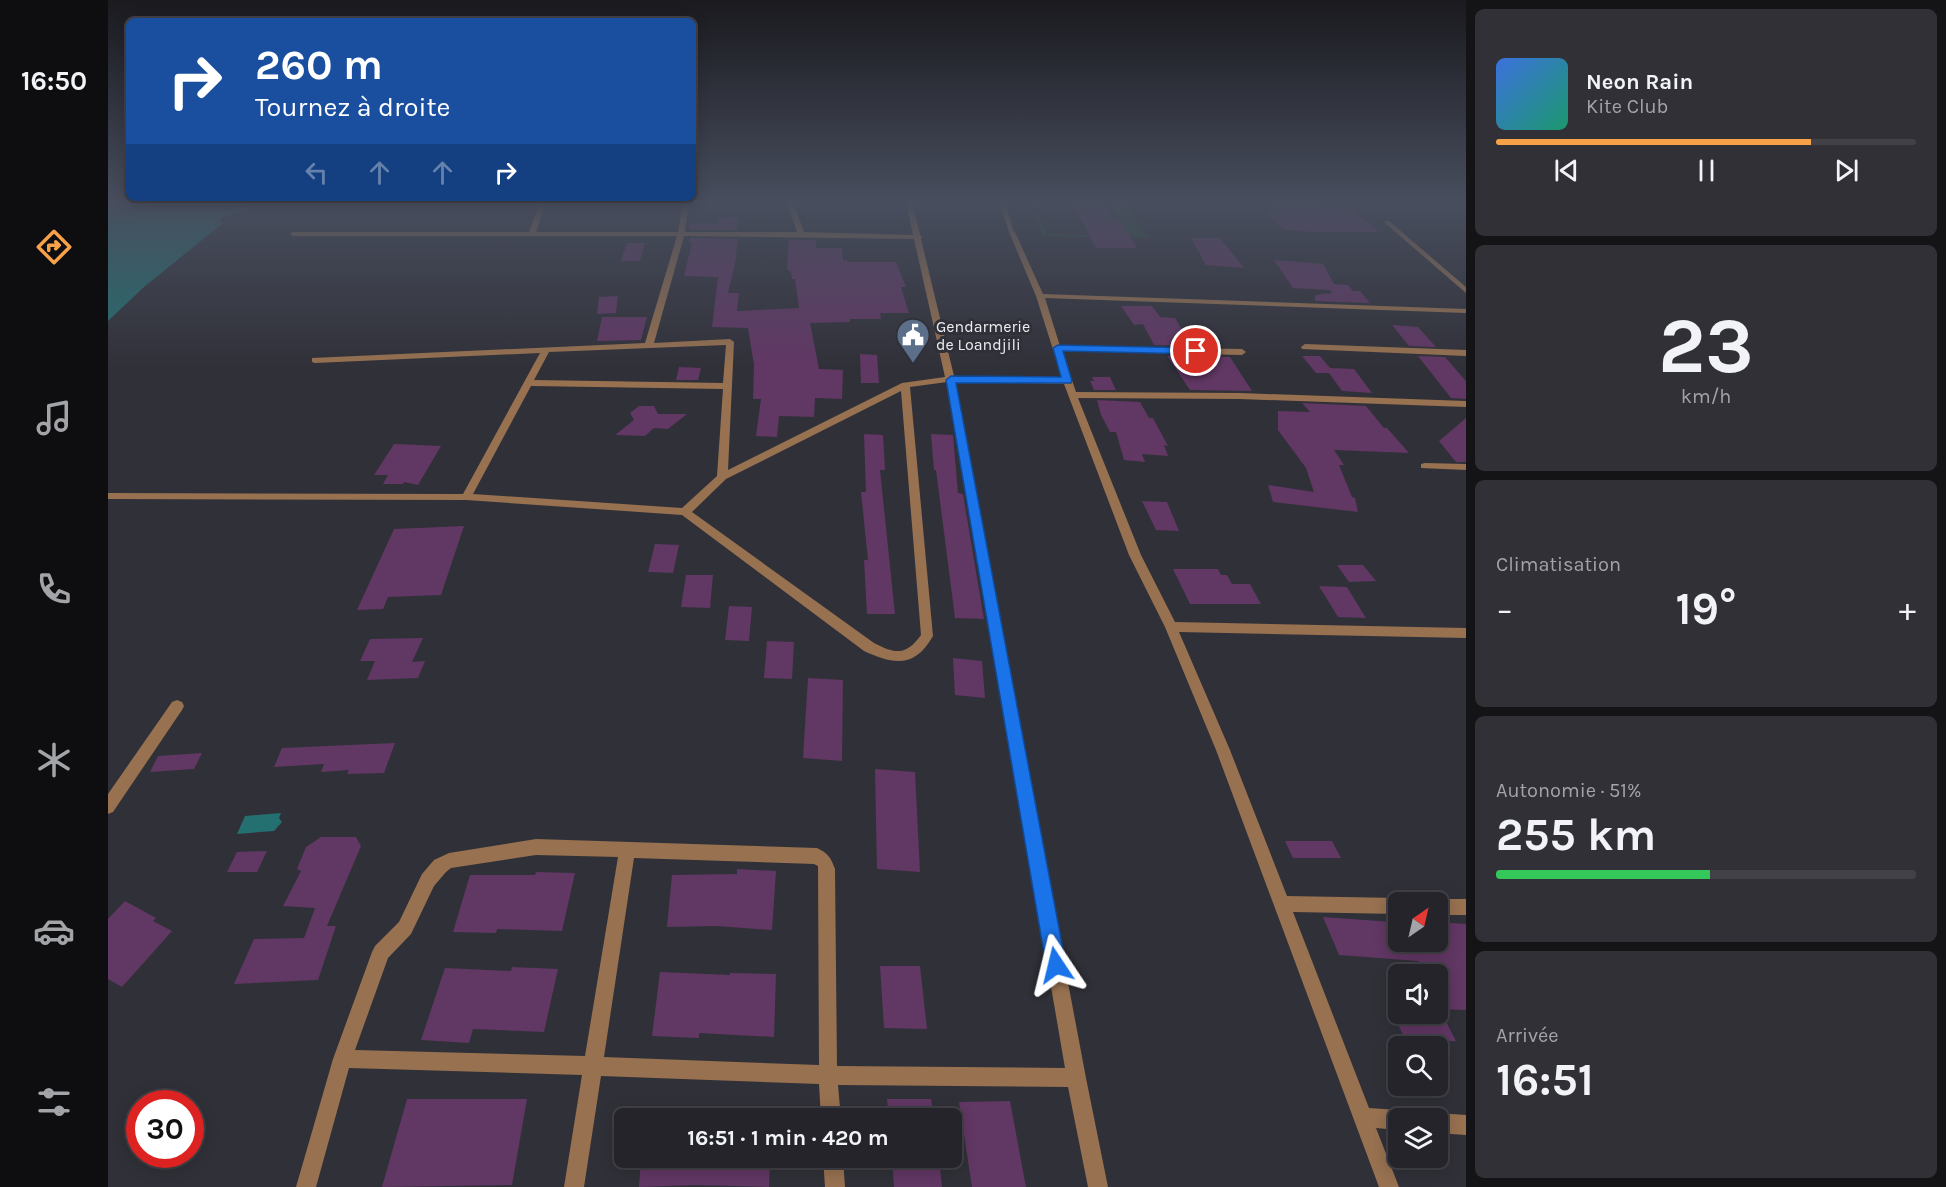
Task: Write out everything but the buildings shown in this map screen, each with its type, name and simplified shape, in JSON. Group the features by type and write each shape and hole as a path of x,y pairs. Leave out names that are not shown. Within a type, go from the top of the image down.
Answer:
{"street":[{"path":"649,344 674,257"},
{"path":"924,257 951,380 1076,1078 1098,1187"},
{"path":"1023,257 1040,296 1070,388 1135,555 1171,627 1223,750 1389,1187"},
{"path":"1428,257 1466,291"},
{"path":"1453,279 1466,279"},
{"path":"1040,296 1466,310"},
{"path":"315,360 730,342 722,477"},
{"path":"1305,347 1466,353"},
{"path":"1058,348 1242,352"},
{"path":"466,497 546,350"},
{"path":"685,512 722,477 905,385 951,380 1239,396 1466,404"},
{"path":"527,383 727,386"},
{"path":"108,496 466,497 685,512 869,647 896,658 909,655 920,648 927,636 905,385"},
{"path":"1425,466 1466,467"},
{"path":"1171,627 1466,633"},
{"path":"108,807 177,706"},
{"path":"306,1187 342,1059 381,952 405,928 428,879 440,866 449,861 536,847 817,856 824,861 827,869 828,1075 830,1108"},
{"path":"574,1187 627,850"},
{"path":"1282,904 1388,906"},
{"path":"1448,907 1466,907"},
{"path":"342,1059 593,1065 828,1075 1076,1078"},
{"path":"1362,1117 1388,1119"},
{"path":"1448,1124 1466,1125"},
{"path":"834,1168 835,1187"}],"water":[{"path":"108,257 181,257 144,287 108,321"},
{"path":"281,813 279,818 282,822 274,831 237,834 245,816"}],"place":[{"name":"Gendarmerie de Loandjili","path":"913,364"}],"route":[{"path":"1056,965 951,380 1067,381 1058,348 1196,351"}]}
